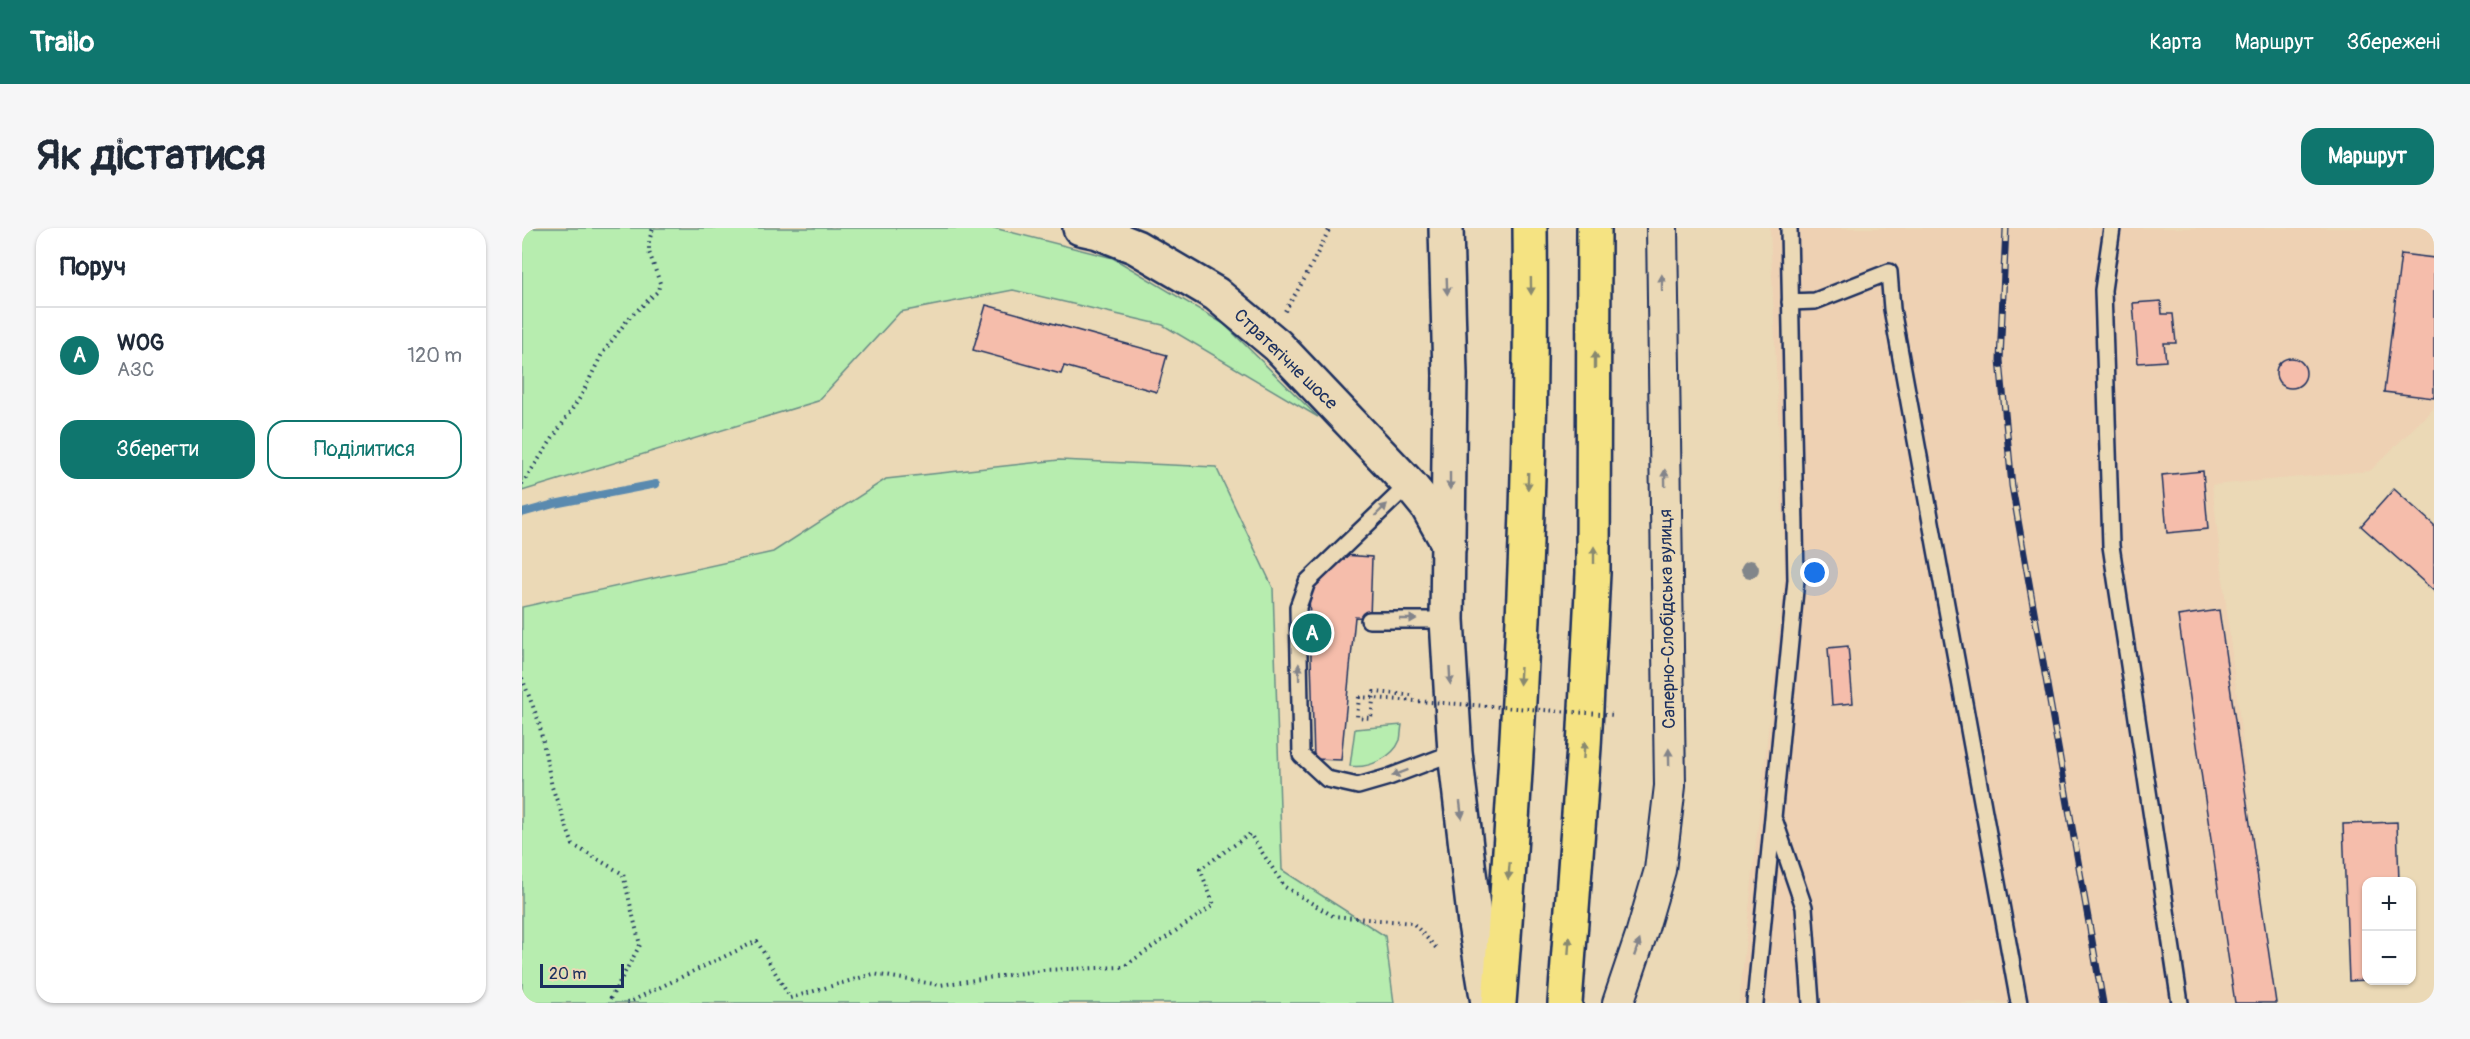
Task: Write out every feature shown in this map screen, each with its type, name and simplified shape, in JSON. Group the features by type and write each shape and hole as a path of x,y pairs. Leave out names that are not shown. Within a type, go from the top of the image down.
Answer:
{"main road":[{"path":"1499,1003 1515,804 1527,540 1531,324 1530,228"},
{"path":"1565,1003 1584,747 1593,573 1594,228"}],"street":[{"name":"Стратегічне шосе","path":"1080,228 1098,232 1136,248 1216,294 1277,345 1409,484 1427,506 1449,545"},
{"path":"1446,228 1450,375 1447,620 1455,752 1474,924 1488,1003"},
{"name":"Саперно-Слобідська вулиця","path":"1618,1003 1660,870 1670,786 1662,228"}],"lane":[{"path":"1755,1003 1796,580 1789,228"},
{"path":"2112,228 2103,290 2111,546 2180,1003"},
{"path":"1790,302 1815,301 1889,272 1892,309 2019,1003"},
{"path":"1409,484 1337,557 1307,582 1298,607 1301,755 1327,779 1358,786 1455,752"},
{"path":"1369,620 1447,620"},
{"path":"1773,816 1804,907 1811,1003"}],"path":[{"path":"522,484 581,396 602,354 628,320 658,291 660,283 650,252 649,241 652,228"},
{"path":"1251,323 1282,315 1305,278 1330,228"},
{"path":"522,678 539,722 552,788 573,845 622,874 640,945 608,1003"},
{"path":"1411,695 1374,692 1371,718 1357,717 1359,697 1615,714"},
{"path":"627,1003 757,941 790,998 873,974 940,985 1043,970 1123,967 1214,905 1200,869 1250,834 1285,887 1333,916 1413,923 1438,950"}],"shaded area":[{"path":"1770,228 2434,228 2434,408 2370,471 2212,485 2273,1003 1739,1003 1785,573"}],"green space":[{"path":"522,228 994,228 1113,258 1224,324 1318,417 1163,325 1013,290 900,312 818,401 522,491"},
{"path":"1059,460 1216,467 1273,588 1282,870 1385,936 1394,1003 522,1003 522,607 773,552 886,479"},
{"path":"1402,725 1397,746 1386,757 1364,766 1350,766 1355,729"}],"building":[{"path":"2401,254 2434,258 2434,398 2384,392"},
{"path":"2161,301 2162,314 2173,314 2176,343 2164,343 2166,361 2138,363 2133,303"},
{"path":"986,305 1167,355 1157,392 1064,366 1061,374 973,350"},
{"path":"2291,358 2297,359 2305,367 2305,379 2297,387 2291,388 2285,387 2277,379 2276,373 2277,367 2285,359"},
{"path":"2203,471 2208,529 2167,533 2162,475"},
{"path":"2394,489 2434,525 2434,591 2361,526"},
{"path":"1343,555 1372,557 1370,618 1355,617 1341,760 1314,759 1309,590"},
{"path":"2219,610 2276,1003 2235,1003 2178,616"},
{"path":"1848,646 1853,703 1832,705 1828,648"},
{"path":"2397,822 2399,877 2362,877 2362,980 2349,981 2343,824"}],"waterway":[{"path":"522,513 554,504 656,484"}],"railway":[{"path":"2006,228 2000,360 2012,486 2103,1003"}],"place":[{"name":"WOG","path":"1312,633"}]}
